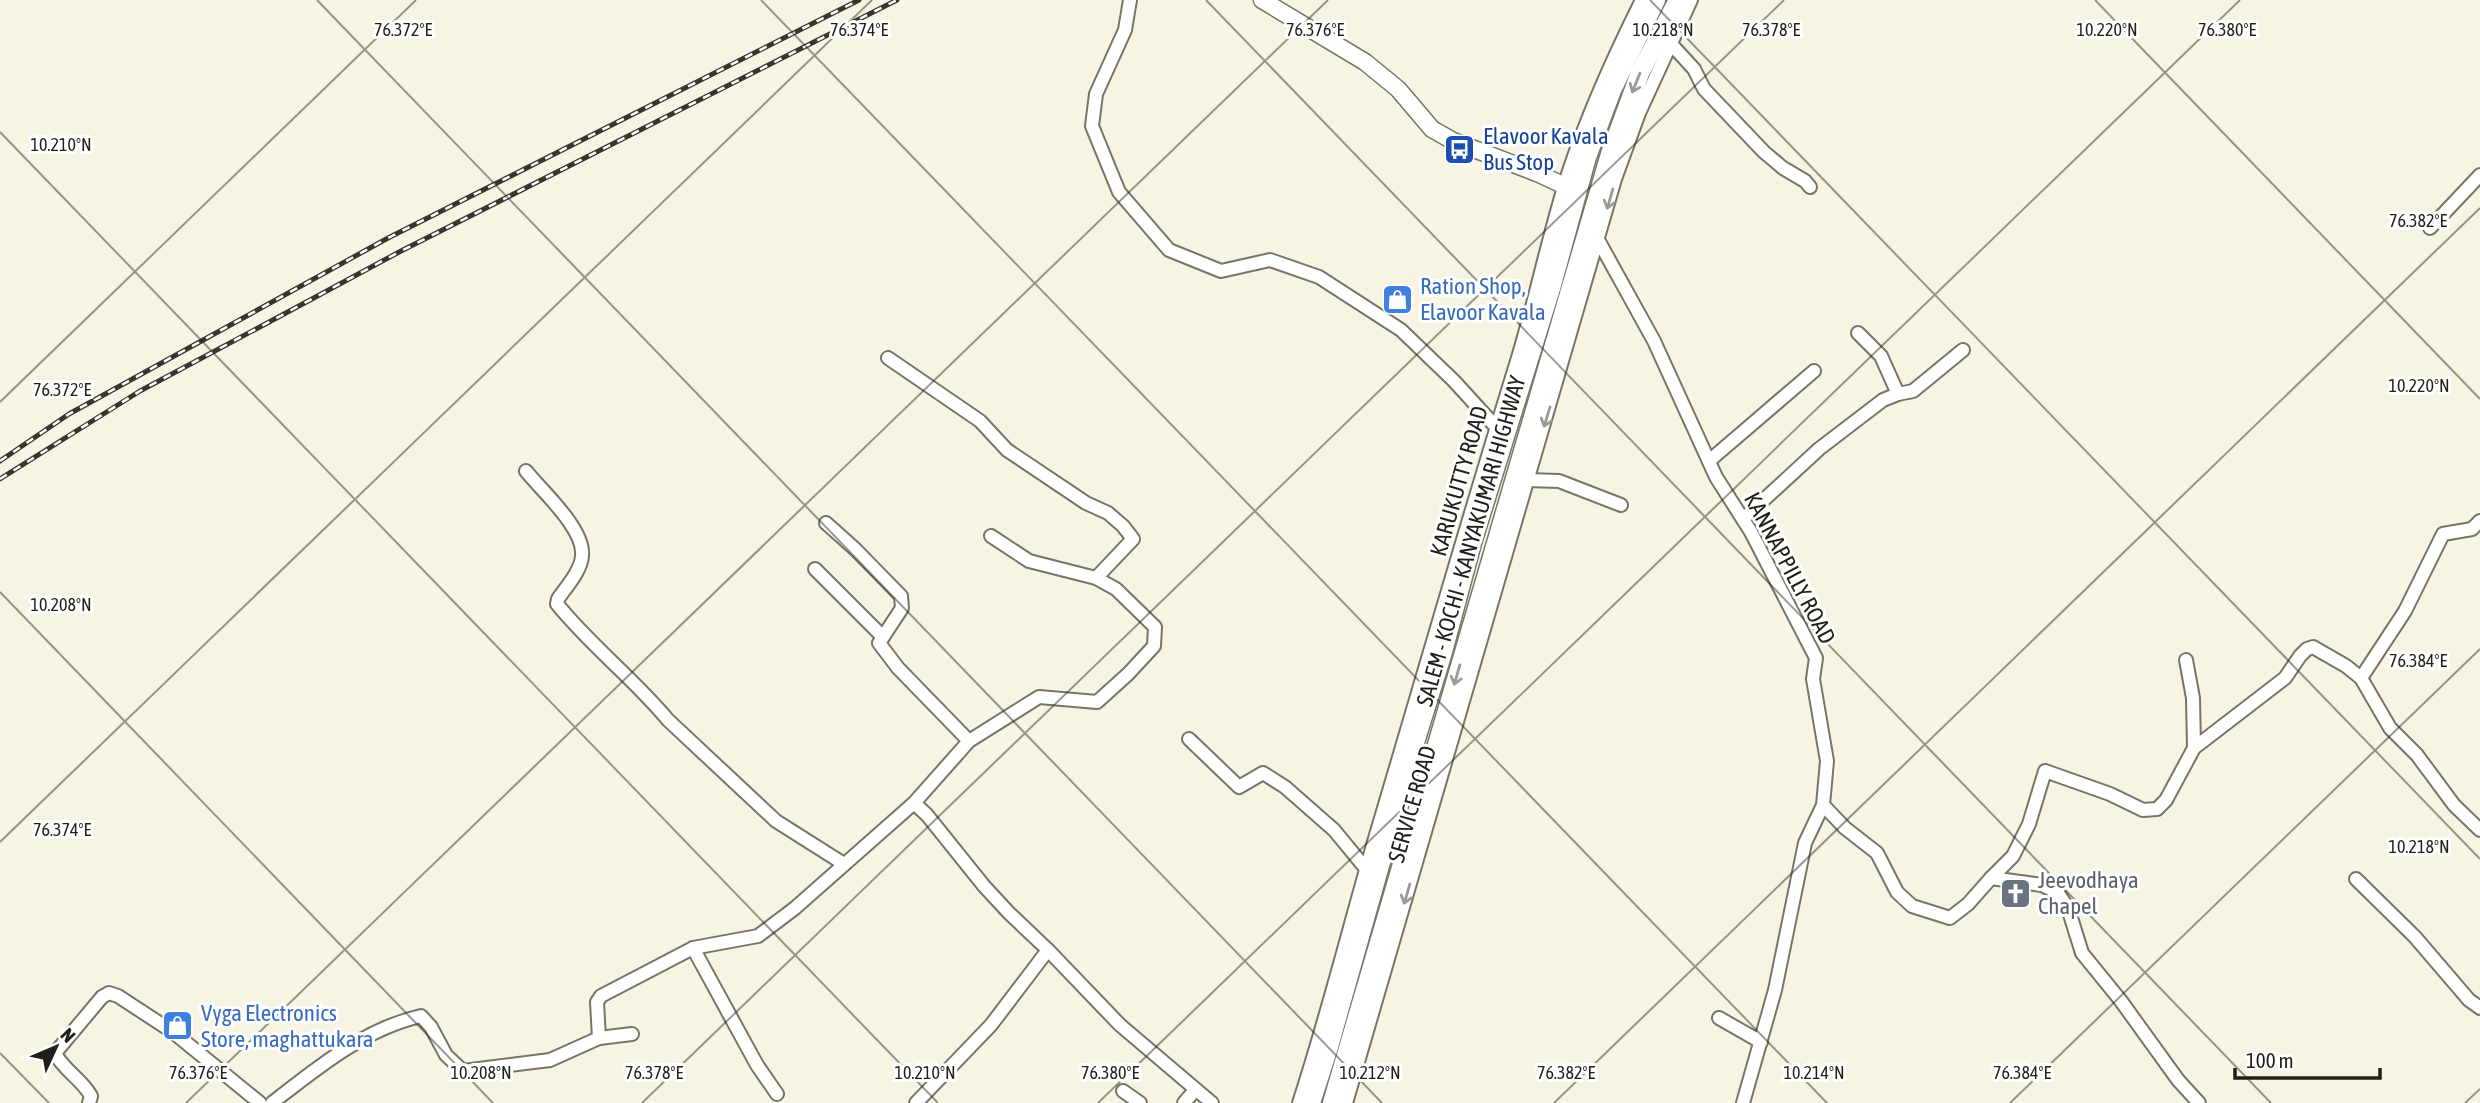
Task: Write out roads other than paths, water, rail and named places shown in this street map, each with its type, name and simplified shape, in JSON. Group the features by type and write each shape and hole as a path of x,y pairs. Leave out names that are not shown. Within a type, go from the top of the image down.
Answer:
{"highway":[{"name":"SALEM - KOCHI - KANYAKUMARI HIGHWAY","path":"1311,1103 1443,652 1472,543 1513,413 1571,189 1587,157 1612,90 1656,0"},
{"name":"SALEM - KOCHI - KANYAKUMARI HIGHWAY","path":"1332,1103 1592,231 1610,154 1640,73 1678,0"}],"main road":[{"path":"1262,0 1365,62 1398,89 1432,129 1452,141 1571,189"}],"street":[{"path":"1130,0 1125,30 1096,94 1092,126 1119,192 1169,250 1221,271 1270,260 1319,277 1401,330 1454,381 1496,427"},
{"name":"KARUKUTTY ROAD","path":"1299,1103 1329,1010 1367,870 1530,317 1605,76 1642,0"},
{"name":"SERVICE ROAD","path":"1346,1103 1560,374 1592,231 1639,113 1691,0"},
{"path":"1671,44 1694,69 1704,89 1764,152 1810,187"},
{"path":"2430,228 2480,175"},
{"name":"KANNAPPILLY ROAD","path":"1592,231 1654,341 1716,477 1743,519 1816,659 1813,679 1827,761 1823,805 1805,843 1775,990 1743,1103"},
{"path":"1858,333 1881,356 1898,394"},
{"path":"1743,519 1819,449 1883,400 1913,391 1963,350"},
{"path":"888,358 980,421 1007,450 1086,503 1108,513 1123,526 1133,538 1096,578"},
{"path":"1709,461 1814,371"},
{"path":"526,471 575,529 580,544 582,557 557,604 573,624 668,720 776,821 844,864"},
{"path":"1527,480 1559,481 1621,505"},
{"path":"2361,678 2405,611 2443,534 2472,529 2480,521"},
{"path":"826,523 901,596 902,608 879,643 898,668 969,741"},
{"path":"599,1038 597,1002 601,996 693,948 758,936 795,908 914,803 969,741 1039,697 1097,702 1154,646 1155,627 1116,589 1096,578 1029,561 991,536"},
{"path":"815,569 883,637"},
{"path":"1823,805 1877,853 1897,892 1913,906 1950,918 1968,904 2013,856 2029,824 2045,771 2110,794 2143,810 2157,808 2166,800 2194,748 2285,678 2307,649 2313,647 2361,678 2390,728 2417,755 2454,805 2479,829"},
{"path":"2186,660 2193,698 2194,748"},
{"path":"1189,739 1240,787 1263,773 1285,787 1334,830 1367,870"},
{"path":"914,803 927,815 996,900 1120,1025 1212,1103"},
{"path":"1991,877 2050,887 2064,900 2082,953 2121,1001 2178,1080 2199,1103"},
{"path":"2356,879 2415,937 2469,1000 2480,1008"},
{"path":"693,948 757,1065 777,1094"},
{"path":"916,1103 991,1025 1048,950"},
{"path":"89,1103 91,1096 87,1088 58,1060 55,1053 102,997 109,993 118,996 173,1032 260,1103"},
{"path":"271,1103 334,1054 404,1020 421,1016 431,1027 446,1055 463,1071 550,1060 599,1038 632,1034"},
{"path":"1719,1018 1761,1042"},
{"path":"1184,1103 1195,1090"},
{"path":"1123,1091 1140,1103"}],"railway":[{"path":"0,461 69,414 388,238 859,0"},
{"path":"0,479 140,391 401,251 897,0"}],"place":[{"name":"Elavoor Kavala Bus Stop","path":"1460,149"},
{"name":"Ration Shop, Elavoor Kavala","path":"1397,299"},
{"name":"Jeevodhaya Chapel","path":"2015,893"},
{"name":"Vyga Electronics Store, maghattukara","path":"178,1026"}]}
